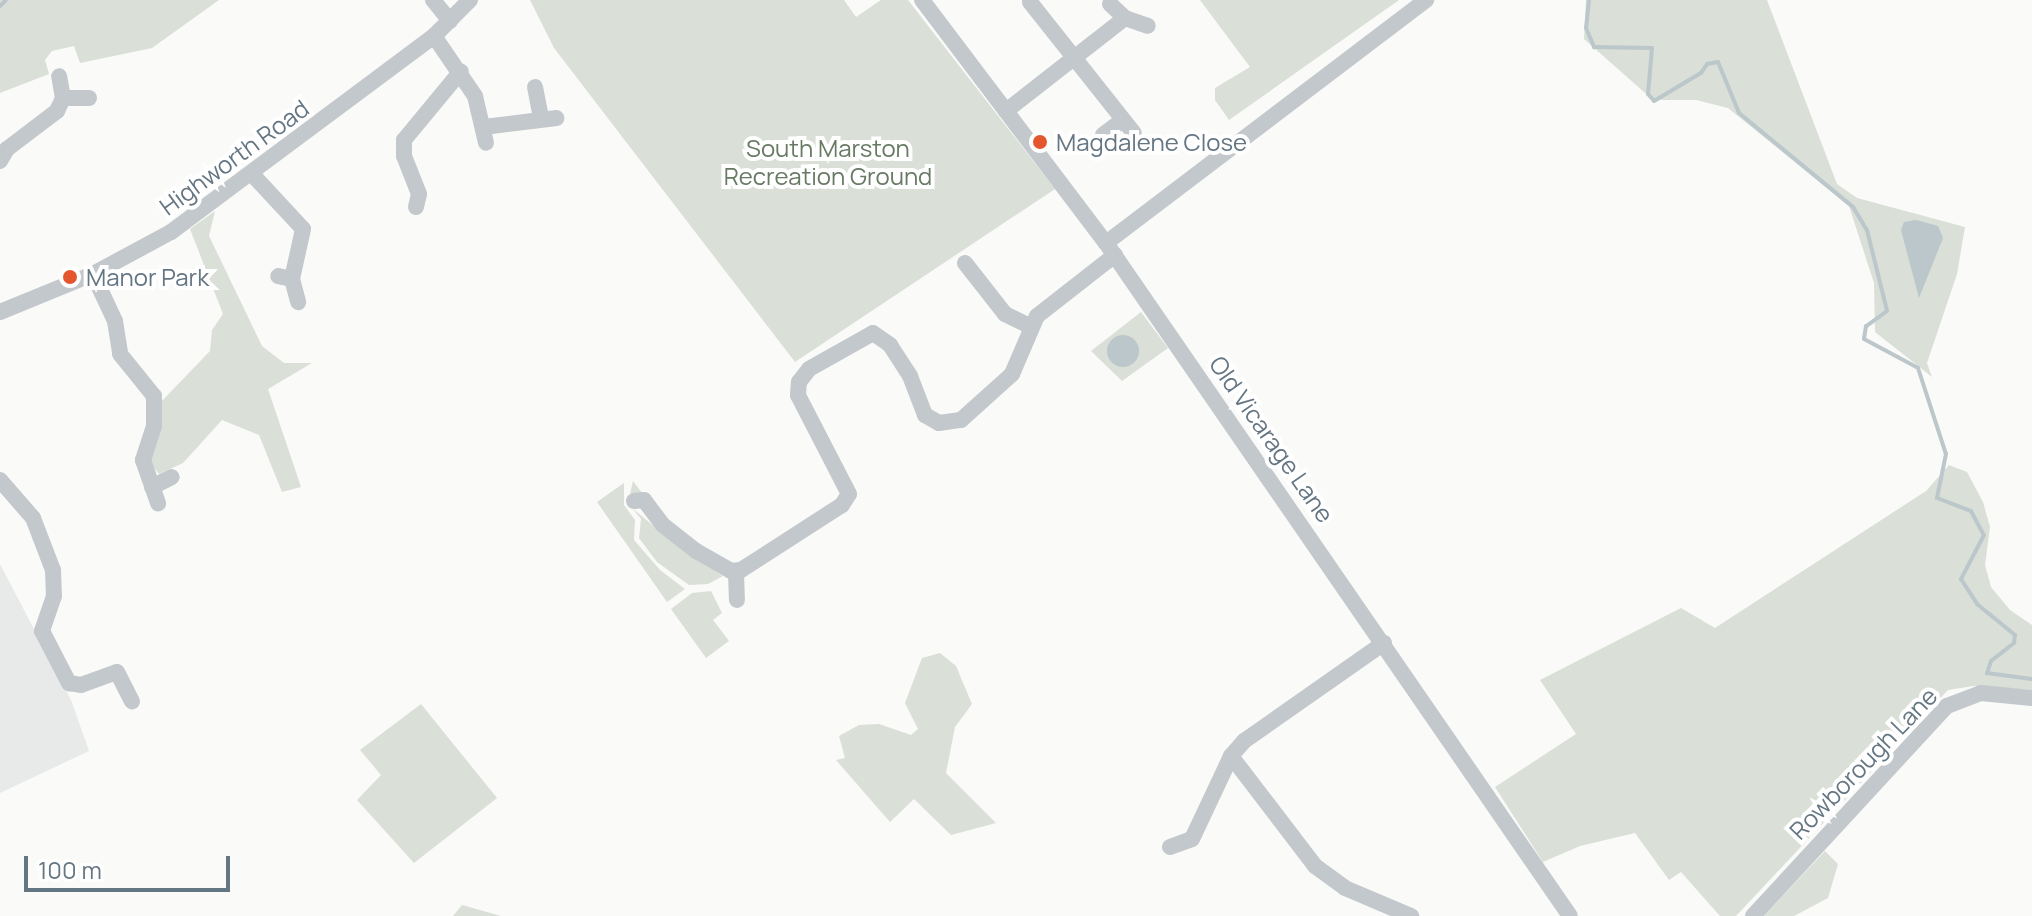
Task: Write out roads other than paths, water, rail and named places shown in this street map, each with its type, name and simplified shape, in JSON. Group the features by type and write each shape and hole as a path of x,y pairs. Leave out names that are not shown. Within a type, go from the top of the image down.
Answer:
{"street":[{"path":"433,0 450,21"},
{"name":"Highworth Road","path":"0,312 93,274 171,232 434,36 470,0"},
{"name":"Old Vicarage Lane","path":"922,0 1111,249 1570,916"},
{"path":"736,573 842,505 849,494 798,395 799,382 809,369 860,337 878,335 910,376 925,415 950,423 978,409 1012,374 1030,326 1048,305 1111,249 1426,0"},
{"path":"1030,2 1134,133"},
{"path":"1110,4 1125,18 1148,26"},
{"path":"1006,111 1125,18"},
{"path":"434,36 461,71 485,135 549,118 535,87"},
{"path":"423,197 404,156 404,140 461,71"},
{"path":"0,161 7,149 48,122 63,98 59,76"},
{"path":"63,98 89,98"},
{"path":"1103,135 1123,120"},
{"path":"251,173 303,229 285,278 298,302"},
{"path":"965,263 1005,314 1030,326"},
{"path":"93,274 115,321 120,354 154,396 154,426 143,460 155,495 172,477"},
{"path":"0,480 33,518 53,570 54,596 41,626 69,683 81,685 117,672 132,701"},
{"path":"634,501 644,500 675,536 736,573"},
{"path":"736,573 737,600"},
{"path":"1170,847 1192,839 1231,756 1256,731 1384,643"},
{"name":"Rowborough Lane","path":"1753,916 1947,706 1981,693 2032,698"},
{"path":"1231,756 1315,866 1345,888 1411,916"}],"waterway":[{"path":"0,6 6,0"},
{"path":"1589,0 1586,28 1594,47 1652,48 1648,94 1654,101 1701,73 1707,64 1718,62 1739,113 1853,207 1867,230 1887,311 1866,326 1864,339 1918,368 1946,454 1937,498 1971,511 1984,535 1961,579 1977,604 2015,635 2014,643 1991,661 1987,673 2032,679"}],"place":[{"name":"Magdalene Close","path":"1040,142"},
{"name":"Manor Park","path":"70,277"}],"park label":[{"name":"South Marston Recreation Ground","path":"828,162"}]}
